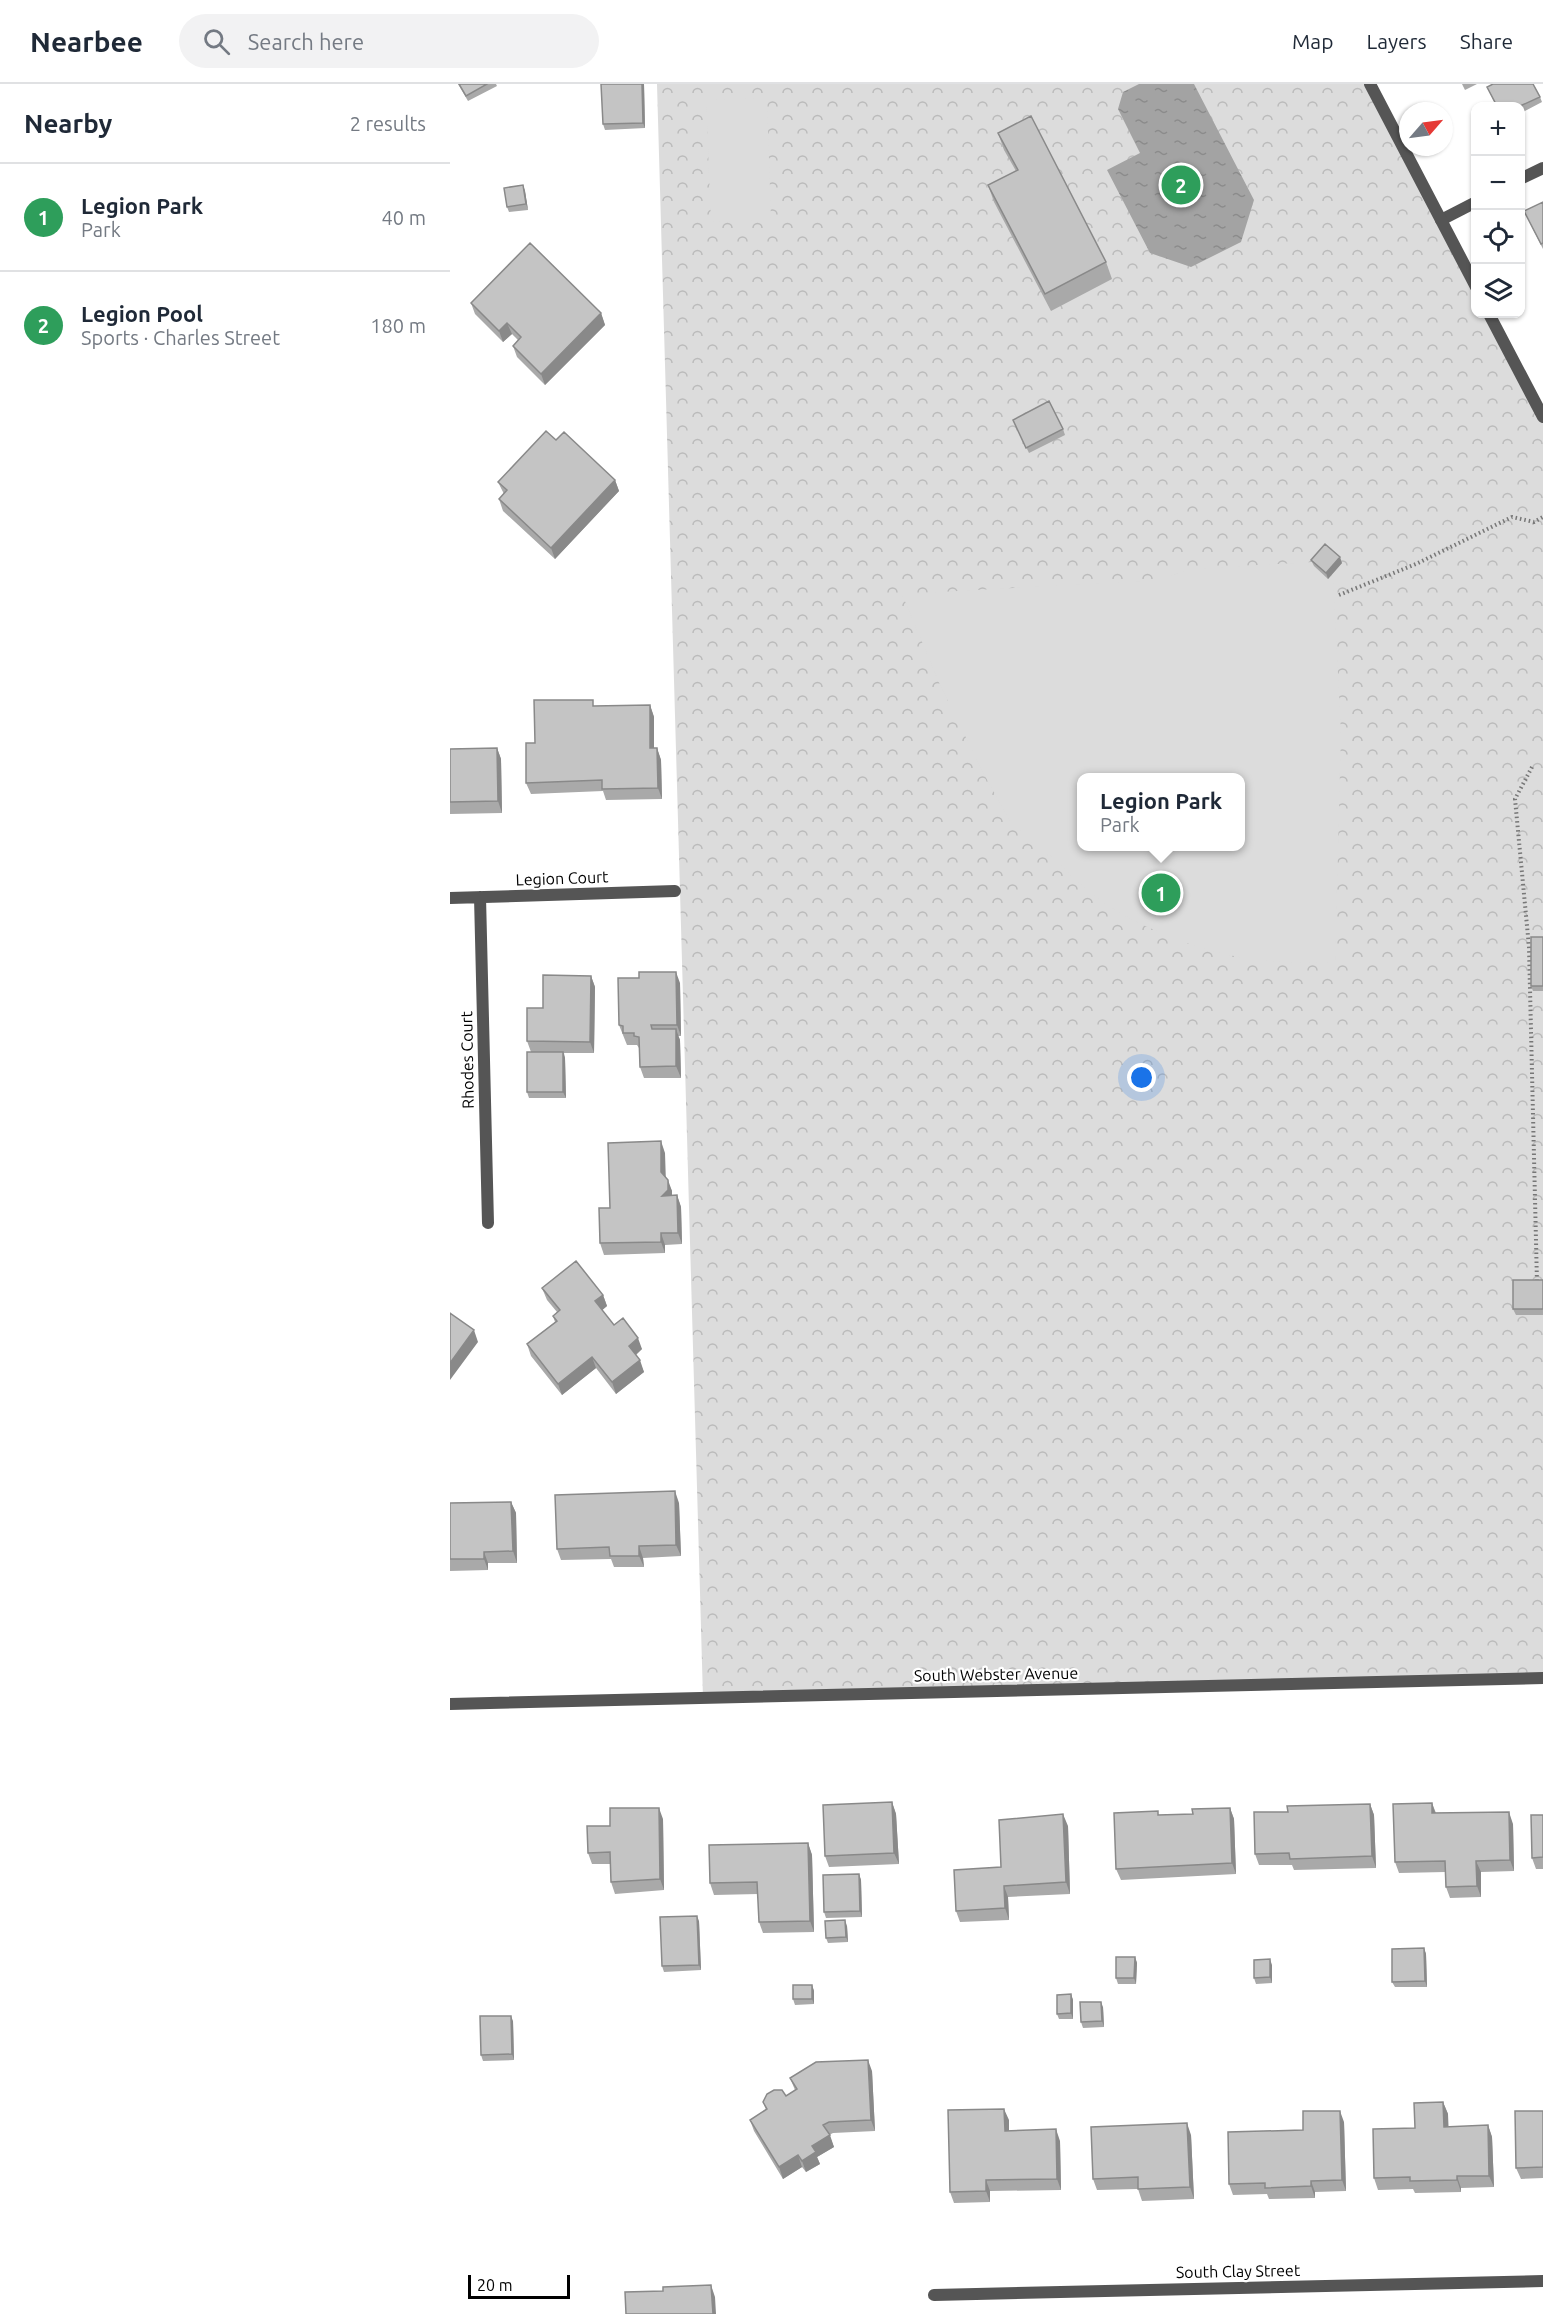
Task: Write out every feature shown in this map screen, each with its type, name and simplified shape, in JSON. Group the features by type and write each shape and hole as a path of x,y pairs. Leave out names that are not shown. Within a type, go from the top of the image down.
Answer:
{"street":[{"path":"1370,84 1471,277"},
{"path":"1525,177 1543,168"},
{"path":"1441,220 1471,205"},
{"path":"1491,318 1543,417"},
{"name":"Legion Court","path":"450,898 675,891"},
{"name":"Rhodes Court","path":"480,897 488,1222"},
{"name":"South Webster Avenue","path":"450,1704 1543,1678"},
{"name":"South Clay Street","path":"934,2295 1543,2281"}],"path":[{"path":"1339,595 1416,564 1512,517 1534,522 1543,517"},
{"path":"1532,767 1515,799 1529,947 1536,1283 1543,1283"}],"green space":[{"path":"657,84 1370,84 1399,140 1399,156 1407,156 1471,279 1471,318 1491,318 1543,417 1543,1678 703,1698"},
{"path":"767,98 771,220 711,222 706,100"},
{"path":"1314,562 1333,577 1341,733 1335,963 1257,960 1221,953 1184,942 1115,910 1072,877 1049,854 1046,856 1010,821 985,776 940,685 902,594 1159,580 1189,569"}],"water":[{"path":"1139,84 1194,84 1254,200 1241,242 1191,267 1150,253 1107,170 1140,153 1118,109 1123,92"}],"building":[{"path":"459,84 487,84 466,96"},
{"path":"601,84 642,84 643,123 603,124"},
{"path":"1493,84 1533,84 1540,97 1525,104 1495,102 1487,87"},
{"path":"1031,116 1106,262 1045,294 988,185 1018,170 998,133"},
{"path":"523,185 526,204 507,207 504,188"},
{"path":"1543,202 1543,243 1541,244 1525,211"},
{"path":"530,243 601,313 541,374 513,346 521,337 507,323 499,331 471,303"},
{"path":"1049,401 1063,429 1026,448 1013,420"},
{"path":"546,431 556,440 564,432 615,480 551,548 499,499 507,490 498,482"},
{"path":"1325,544 1340,557 1326,573 1311,560"},
{"path":"534,700 593,700 593,706 650,705 650,748 657,748 658,788 602,789 602,780 526,783 526,743 535,743"},
{"path":"497,748 498,801 450,802 450,749"},
{"path":"1531,937 1543,937 1543,986 1531,986"},
{"path":"639,972 676,972 677,1025 651,1025 652,1029 676,1029 676,1066 640,1067 639,1037 634,1036 634,1033 623,1033 623,1026 619,1025 618,978 639,978"},
{"path":"543,975 591,976 590,1042 527,1041 527,1008 543,1008"},
{"path":"527,1052 563,1052 563,1092 527,1092"},
{"path":"661,1141 661,1172 668,1180 668,1190 662,1196 677,1195 678,1233 661,1233 661,1242 600,1243 599,1208 610,1208 608,1143"},
{"path":"576,1261 603,1295 595,1301 614,1325 623,1318 638,1338 629,1346 640,1360 612,1382 592,1357 558,1384 527,1344 557,1321 553,1316 560,1310 542,1288"},
{"path":"1513,1280 1543,1280 1543,1309 1513,1309"},
{"path":"450,1313 474,1330 450,1363"},
{"path":"675,1491 676,1545 639,1546 639,1556 610,1556 609,1547 557,1549 555,1495"},
{"path":"511,1502 513,1551 484,1552 484,1559 450,1559 450,1503"},
{"path":"892,1802 894,1853 825,1856 823,1805"},
{"path":"1432,1803 1432,1813 1509,1812 1510,1860 1476,1861 1477,1886 1446,1887 1445,1861 1395,1862 1393,1804"},
{"path":"1370,1804 1372,1856 1290,1859 1289,1853 1255,1854 1254,1812 1288,1812 1287,1806"},
{"path":"610,1808 659,1808 660,1879 611,1882 610,1852 588,1853 587,1826 610,1826"},
{"path":"1230,1808 1232,1863 1116,1869 1114,1813 1158,1811 1158,1815 1193,1814 1192,1809"},
{"path":"1063,1814 1066,1882 1004,1886 1005,1908 956,1911 954,1870 1001,1867 999,1820"},
{"path":"1531,1815 1543,1815 1543,1857 1532,1858"},
{"path":"808,1843 810,1921 759,1922 757,1882 710,1883 709,1845"},
{"path":"859,1874 860,1911 824,1912 823,1875"},
{"path":"697,1916 699,1965 662,1966 660,1917"},
{"path":"845,1920 846,1937 826,1938 825,1921"},
{"path":"1424,1948 1425,1981 1392,1982 1392,1949"},
{"path":"1116,1957 1135,1957 1134,1978 1116,1978"},
{"path":"1270,1959 1270,1977 1254,1978 1254,1960"},
{"path":"793,1985 812,1985 812,1999 793,1999"},
{"path":"1071,1994 1071,2013 1057,2014 1057,1995"},
{"path":"1080,2002 1101,2002 1102,2021 1081,2022"},
{"path":"480,2016 511,2016 512,2054 481,2055"},
{"path":"868,2060 871,2120 829,2122 823,2125 830,2135 812,2146 816,2152 802,2161 798,2155 779,2167 750,2120 767,2109 763,2102 767,2094 774,2090 782,2090 786,2096 797,2089 790,2078 816,2062"},
{"path":"1443,2102 1444,2127 1488,2125 1489,2176 1457,2176 1457,2180 1410,2181 1410,2177 1374,2178 1373,2129 1415,2128 1414,2103"},
{"path":"1004,2109 1005,2131 1056,2129 1057,2179 986,2180 986,2191 950,2192 948,2110"},
{"path":"1303,2111 1340,2111 1342,2180 1311,2181 1311,2186 1265,2188 1265,2183 1229,2184 1228,2132 1303,2130"},
{"path":"1515,2111 1543,2111 1543,2167 1516,2168"},
{"path":"1187,2123 1190,2187 1138,2189 1138,2177 1093,2179 1091,2127"},
{"path":"711,2285 713,2314 626,2314 625,2292 663,2291 663,2287"}],"place":[{"name":"Legion Pool","path":"1181,185"},
{"name":"Legion Park","path":"1161,893"}]}
